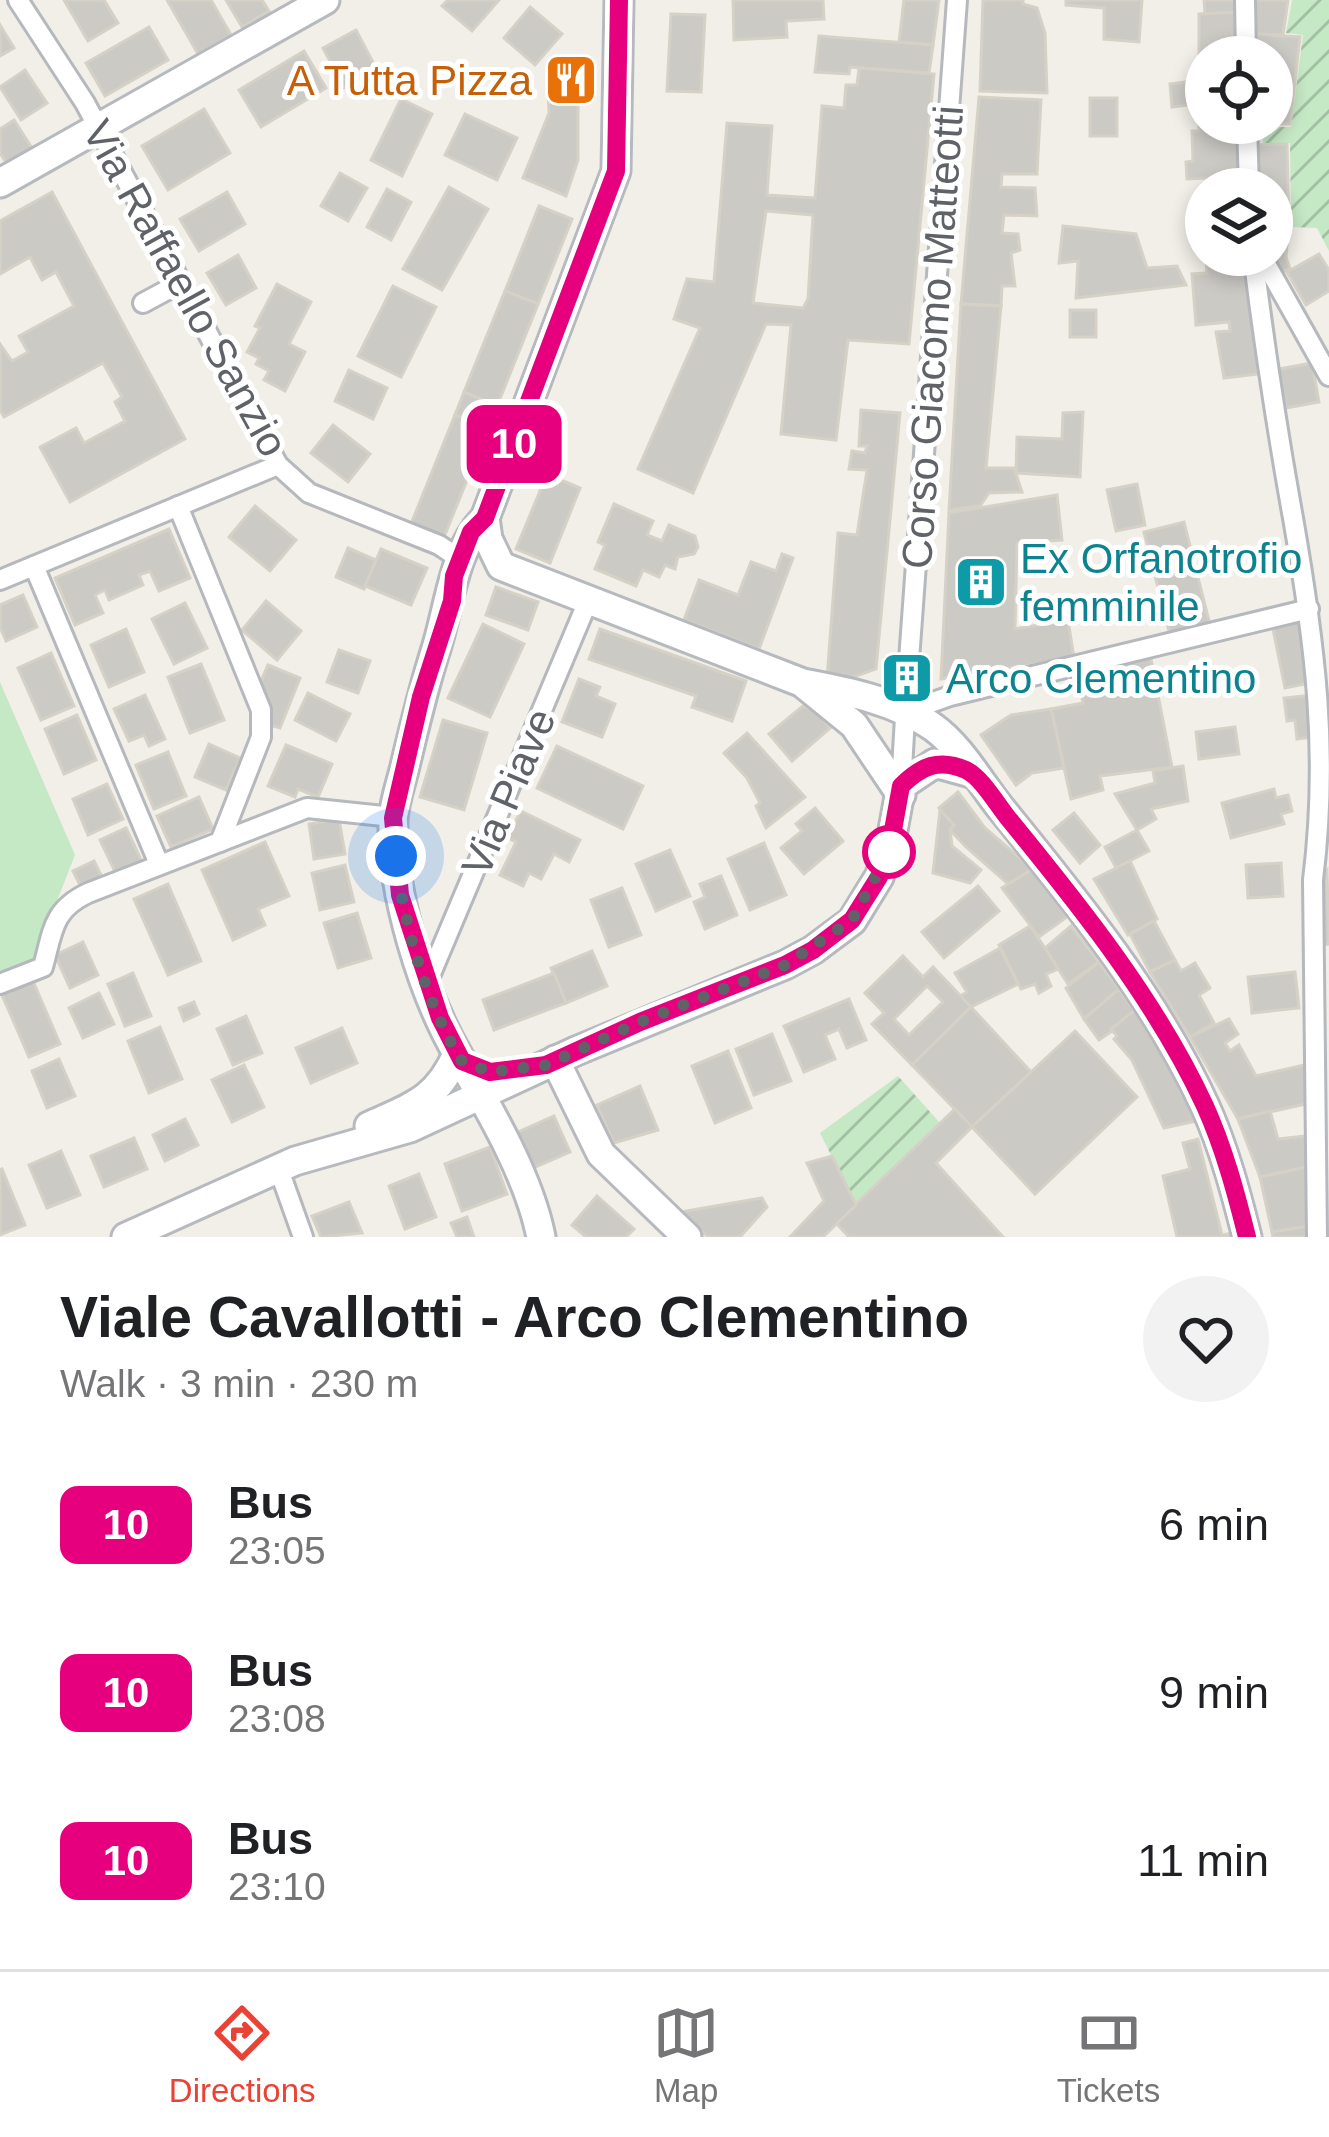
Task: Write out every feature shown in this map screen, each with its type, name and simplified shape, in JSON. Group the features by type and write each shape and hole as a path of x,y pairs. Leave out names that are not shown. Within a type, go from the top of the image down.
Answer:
{"main road":[{"path":"0,183 325,0"},
{"path":"541,1237 536,1214 428,982 400,895 393,818 460,559 471,532 485,518 616,171 619,0"},
{"path":"485,518 488,539 501,566 803,683 845,691 905,712 951,742 1056,876 1164,1030 1205,1106 1247,1237"},
{"path":"452,601 470,582 501,566"},
{"path":"803,683 854,725 901,790"},
{"path":"286,1164 410,1128 785,965 852,920 889,852 901,790 935,763 971,772"},
{"path":"460,1057 490,1072 551,1063"},
{"path":"126,1237 427,1099 460,1057"},
{"path":"551,1063 601,1154 687,1237"}],"street":[{"name":"Via Raffaello Sanzio","path":"18,0 85,103 278,465 309,493 439,545 460,559"},
{"name":"Corso Giacomo Matteotti","path":"901,790 957,0"},
{"path":"1245,0 1246,36"},
{"path":"1259,276 1267,368 1323,701 1328,773 1325,826 1313,880 1317,1237"},
{"path":"1269,276 1329,376"},
{"path":"143,303 182,282"},
{"path":"0,580 278,465"},
{"path":"178,506 261,710 261,737 220,842"},
{"path":"34,566 159,864"},
{"name":"Via Piave","path":"428,982 588,601"},
{"path":"905,712 950,696 1309,609"},
{"path":"0,984 43,967 66,904 159,864 307,808 393,818"},
{"path":"286,1164 304,1237"}],"green space":[{"path":"1292,0 1329,0 1329,251 1317,228 1293,227 1290,144 1303,35 1286,33"},
{"path":"0,682 75,855 32,964 0,977"},
{"path":"898,1076 940,1123 856,1205 820,1133"}],"building":[{"path":"64,0 104,0 118,23 88,41"},
{"path":"167,0 211,0 231,35 198,54"},
{"path":"226,0 262,0 269,11 242,27"},
{"path":"448,0 499,0 472,31 442,6"},
{"path":"733,0 823,0 824,19 786,21 787,37 734,40"},
{"path":"904,0 939,0 933,45 899,42"},
{"path":"983,0 1023,0 1037,8 1045,33 1047,93 980,91"},
{"path":"1066,0 1142,0 1139,42 1104,39 1104,8 1066,5"},
{"path":"1204,0 1237,0 1238,12 1205,14"},
{"path":"1254,0 1288,0 1283,35 1256,34"},
{"path":"530,7 562,34 535,65 504,38"},
{"path":"1238,12 1239,36 1199,36 1199,14"},
{"path":"671,14 705,15 701,92 667,91"},
{"path":"0,25 14,48 0,56"},
{"path":"149,27 168,60 105,96 86,63"},
{"path":"356,30 377,70 344,88 323,48"},
{"path":"819,36 933,45 929,73 850,67 849,74 815,72"},
{"path":"1293,37 1300,37 1293,98"},
{"path":"304,51 326,88 261,127 239,90"},
{"path":"859,68 934,74 909,344 848,340 836,440 781,434 791,325 766,324 693,493 638,469 700,328 674,319 687,279 714,282 727,123 772,126 767,195 815,198 822,106 844,108 846,85 857,85","holes":["766,211 813,215 808,299 803,308 753,303"]},
{"path":"25,70 47,103 21,120 0,87"},
{"path":"1185,82 1185,105 1172,107 1170,84"},
{"path":"548,88 578,93 578,160 566,196 523,178 549,113"},
{"path":"979,97 1041,100 1037,174 1002,174 1001,187 1035,188 1037,216 1004,215 1002,233 1018,234 1020,250 1011,253 1015,286 1002,286 1001,306 961,304"},
{"path":"1090,98 1117,98 1117,136 1090,136"},
{"path":"401,99 432,114 402,176 371,160"},
{"path":"204,109 230,153 168,190 142,146"},
{"path":"465,114 517,138 497,180 445,155"},
{"path":"14,120 32,148 7,164 0,153 0,129"},
{"path":"1192,144 1242,144 1242,168 1186,168 1186,162 1193,161"},
{"path":"1287,144 1288,168 1258,168 1257,145"},
{"path":"340,173 367,188 348,221 321,206"},
{"path":"449,187 488,209 442,290 403,269"},
{"path":"387,189 411,202 391,240 367,227"},
{"path":"52,192 185,439 70,502 40,447 76,428 84,443 125,421 115,402 122,397 103,363 4,417 0,410 0,344 12,361 28,352 19,336 74,306 56,272 42,280 30,257 0,274 0,221"},
{"path":"227,192 245,224 199,251 180,219"},
{"path":"539,206 572,219 538,304 505,291"},
{"path":"1063,226 1136,234 1147,268 1177,266 1186,285 1076,298 1078,261 1059,263"},
{"path":"1319,254 1329,270 1329,291 1306,305 1289,276 1293,269"},
{"path":"238,255 256,288 226,305 207,273"},
{"path":"1192,276 1248,276 1258,374 1224,378 1216,332 1230,331 1229,322 1196,325"},
{"path":"277,284 311,302 289,344 305,352 285,391 264,380 269,371 247,352"},
{"path":"393,286 436,307 401,377 358,356"},
{"path":"505,291 538,304 497,406 464,392"},
{"path":"961,304 1001,306 986,468 1014,468 1022,492 989,493 980,506 949,510"},
{"path":"1070,310 1096,310 1096,337 1070,337"},
{"path":"1312,363 1319,402 1286,408 1279,369"},
{"path":"349,370 387,388 373,419 335,401"},
{"path":"464,392 497,406 488,428 455,415"},
{"path":"861,410 900,413 876,669 842,681 827,679 838,533 857,535 867,470 849,469 852,451 865,453 867,446 859,446"},
{"path":"1083,412 1080,477 1016,473 1017,437 1062,439 1063,413"},
{"path":"455,415 488,428 444,537 411,524"},
{"path":"333,425 370,454 348,482 311,453"},
{"path":"547,474 580,488 550,563 516,549"},
{"path":"1137,484 1145,525 1116,531 1107,490"},
{"name":"Ex Orfanotrofio femminile","path":"1057,495 1062,540 1017,543 1015,629 1068,620 1074,658 941,679 949,513"},
{"path":"614,504 653,521 647,535 662,541 669,525 695,536 698,547 694,554 678,557 675,569 665,565 659,577 643,570 636,586 595,569 605,545 598,542"},
{"path":"255,506 296,540 270,571 229,537"},
{"path":"1184,522 1210,625 1170,635 1144,532"},
{"path":"169,529 190,578 159,591 150,571 139,575 143,585 109,600 105,590 95,595 103,613 75,625 55,578"},
{"path":"348,548 376,560 364,589 336,577"},
{"path":"381,549 427,568 411,605 365,586"},
{"path":"782,554 793,558 759,649 684,620 699,580 738,595 751,562 776,571"},
{"path":"496,587 538,602 528,630 486,615"},
{"path":"23,595 37,627 6,641 0,627 0,605"},
{"path":"266,601 301,631 277,660 242,630"},
{"path":"185,603 207,648 174,664 152,619"},
{"path":"1302,618 1314,682 1285,688 1272,624"},
{"path":"483,624 524,644 490,717 448,698"},
{"path":"126,629 144,672 109,687 91,645"},
{"path":"600,629 746,681 732,721 692,707 696,696 589,659"},
{"path":"339,650 370,661 358,693 327,682"},
{"path":"51,653 74,706 41,720 18,668"},
{"path":"1150,654 1172,767 1100,776 1103,790 1071,799 1051,709 1083,703 1076,670"},
{"path":"201,664 224,720 190,733 168,677"},
{"path":"268,665 300,678 280,728 266,724 258,688"},
{"name":"Arco Clementino","path":"887,672 929,675 928,684 886,681"},
{"path":"579,679 600,687 596,696 615,704 602,737 562,722"},
{"path":"308,693 350,714 336,741 295,720"},
{"path":"145,695 165,739 149,746 144,735 129,741 114,709"},
{"path":"1314,695 1319,736 1297,739 1295,720 1287,721 1284,698"},
{"path":"803,706 816,711 830,728 792,761 769,734"},
{"path":"1051,709 1064,768 1032,773 1016,785 981,735 1011,715"},
{"path":"77,715 96,760 64,774 45,729"},
{"path":"443,720 487,733 464,810 420,797"},
{"path":"1235,727 1239,754 1199,759 1196,732"},
{"path":"747,733 805,797 766,828 747,778 724,753"},
{"path":"209,744 240,758 226,790 195,777"},
{"path":"286,745 332,764 318,797 298,789 295,797 268,786"},
{"path":"557,746 643,786 623,829 537,788"},
{"path":"168,752 186,796 154,809 136,765"},
{"path":"1183,766 1188,801 1151,809 1156,819 1137,830 1115,794 1155,783 1153,771"},
{"path":"107,784 123,819 88,835 73,799"},
{"path":"1274,789 1276,798 1288,795 1292,811 1281,814 1284,824 1231,838 1222,803"},
{"path":"958,792 985,828 1033,869 1008,884 966,847 939,808"},
{"path":"199,797 213,829 171,847 157,816"},
{"path":"815,808 843,841 804,874 781,848 802,831 796,824"},
{"path":"940,810 954,825 952,846 981,870 970,883 933,873"},
{"path":"521,811 580,840 569,862 554,854 541,879 529,873 523,886 500,875 516,842 507,838"},
{"path":"1074,813 1100,845 1080,863 1053,830"},
{"path":"339,819 345,854 314,859 309,824"},
{"path":"126,828 144,866 118,878 100,840"},
{"path":"1137,830 1149,851 1116,868 1105,847"},
{"path":"265,842 289,896 258,909 265,925 233,940 202,870"},
{"path":"764,843 786,895 750,910 728,859"},
{"path":"670,850 690,896 656,911 636,864"},
{"path":"94,861 104,881 83,891 73,871"},
{"path":"1130,861 1157,919 1128,935 1094,879"},
{"path":"1281,863 1283,896 1248,898 1246,865"},
{"path":"345,865 354,902 320,910 312,873"},
{"path":"1033,869 1067,917 1039,937 1002,888"},
{"path":"1327,871 1329,944 1323,945 1322,879"},
{"path":"721,876 737,915 705,929 694,902 705,897 700,884"},
{"path":"168,884 201,961 168,975 134,899"},
{"path":"978,886 999,911 944,958 922,932"},
{"path":"622,888 641,935 609,947 591,900"},
{"path":"357,913 371,958 338,968 324,923"},
{"path":"1154,921 1175,960 1150,972 1130,934"},
{"path":"1030,926 1045,948 1051,945 1063,967 1046,974 1051,986 1039,993 1035,984 1021,989 999,945"},
{"path":"1071,926 1099,962 1068,984 1045,948"},
{"path":"83,942 98,975 70,988 55,955"},
{"path":"1000,948 1018,984 971,1007 960,996 967,992 955,973"},
{"path":"592,951 607,986 566,1003 551,968"},
{"path":"903,956 923,977 933,967 971,1007 912,1065 872,1024 884,1013 865,993","holes":["927,986 943,1002 909,1035 894,1019"]},
{"path":"1175,960 1181,971 1195,963 1210,988 1199,995 1214,1023 1190,1037 1150,972"},
{"path":"1099,962 1119,989 1084,1019 1066,988"},
{"path":"1295,972 1299,1008 1252,1013 1248,977"},
{"path":"133,973 151,1016 125,1026 108,984"},
{"path":"554,973 566,1003 494,1030 483,1000"},
{"path":"33,981 60,1044 29,1057 2,995"},
{"path":"1119,989 1137,1014 1099,1040 1084,1019"},
{"path":"99,993 114,1024 83,1038 69,1008"},
{"path":"849,999 866,1040 847,1048 839,1029 825,1035 835,1059 804,1072 784,1026"},
{"path":"194,1002 199,1014 184,1021 179,1008"},
{"path":"971,1007 1031,1072 972,1127 912,1065"},
{"path":"1135,1010 1158,1041 1201,1120 1164,1128 1132,1060 1111,1029"},
{"path":"246,1016 262,1053 233,1065 217,1029"},
{"path":"1229,1019 1238,1034 1225,1043 1230,1051 1239,1045 1256,1076 1308,1064 1310,1103 1238,1119 1190,1037"},
{"path":"160,1027 182,1079 149,1093 128,1041"},
{"path":"342,1028 357,1063 311,1083 296,1048"},
{"path":"1075,1031 1137,1097 1035,1194 972,1127"},
{"path":"772,1034 791,1081 754,1095 736,1049"},
{"path":"728,1051 751,1108 715,1123 692,1066"},
{"path":"59,1059 75,1096 47,1108 32,1071"},
{"path":"244,1065 264,1107 232,1122 212,1080"},
{"path":"640,1086 658,1130 614,1143 597,1105"},
{"path":"955,1109 972,1127 936,1163 1003,1237 849,1237 836,1223"},
{"path":"1270,1111 1278,1139 1306,1136 1307,1167 1260,1177 1238,1119"},
{"path":"554,1116 570,1152 531,1169 516,1133"},
{"path":"185,1119 198,1145 165,1161 153,1135"},
{"path":"134,1138 147,1169 104,1187 91,1156"},
{"path":"1198,1139 1222,1235 1233,1233 1234,1237 1177,1237 1163,1176 1190,1169 1183,1143"},
{"path":"490,1147 507,1194 462,1211 445,1164"},
{"path":"61,1151 80,1195 47,1208 29,1165"},
{"path":"832,1156 856,1205 823,1237 790,1237 824,1201 807,1163"},
{"path":"1307,1167 1310,1226 1272,1232 1260,1177"},
{"path":"0,1170 25,1225 0,1235"},
{"path":"419,1174 436,1217 405,1229 389,1186"},
{"path":"597,1196 634,1229 626,1237 586,1237 572,1225"},
{"path":"762,1198 767,1207 740,1237 708,1237 681,1212"},
{"path":"349,1202 362,1233 321,1237 312,1216"},
{"path":"467,1217 474,1237 457,1237 451,1223"},
{"path":"1310,1226 1310,1237 1273,1237 1272,1232"}],"bus line":[{"name":"10","path":"619,0 616,171 485,518 471,532 454,576 452,601 421,697 393,818 400,895 440,1018 457,1054 462,1061 490,1072 546,1065 813,950 852,920 879,877 889,852 901,786 926,767 944,763 971,772 1056,876 1164,1030 1205,1106 1247,1237"}],"place":[{"name":"A Tutta Pizza","path":"571,80"},
{"name":"Ex Orfanotrofio femminile","path":"981,582"},
{"name":"Arco Clementino","path":"907,678"}],"route":[{"path":"396,856 400,895 440,1018 462,1061 490,1072 546,1065 813,950 852,920 889,852"}]}
